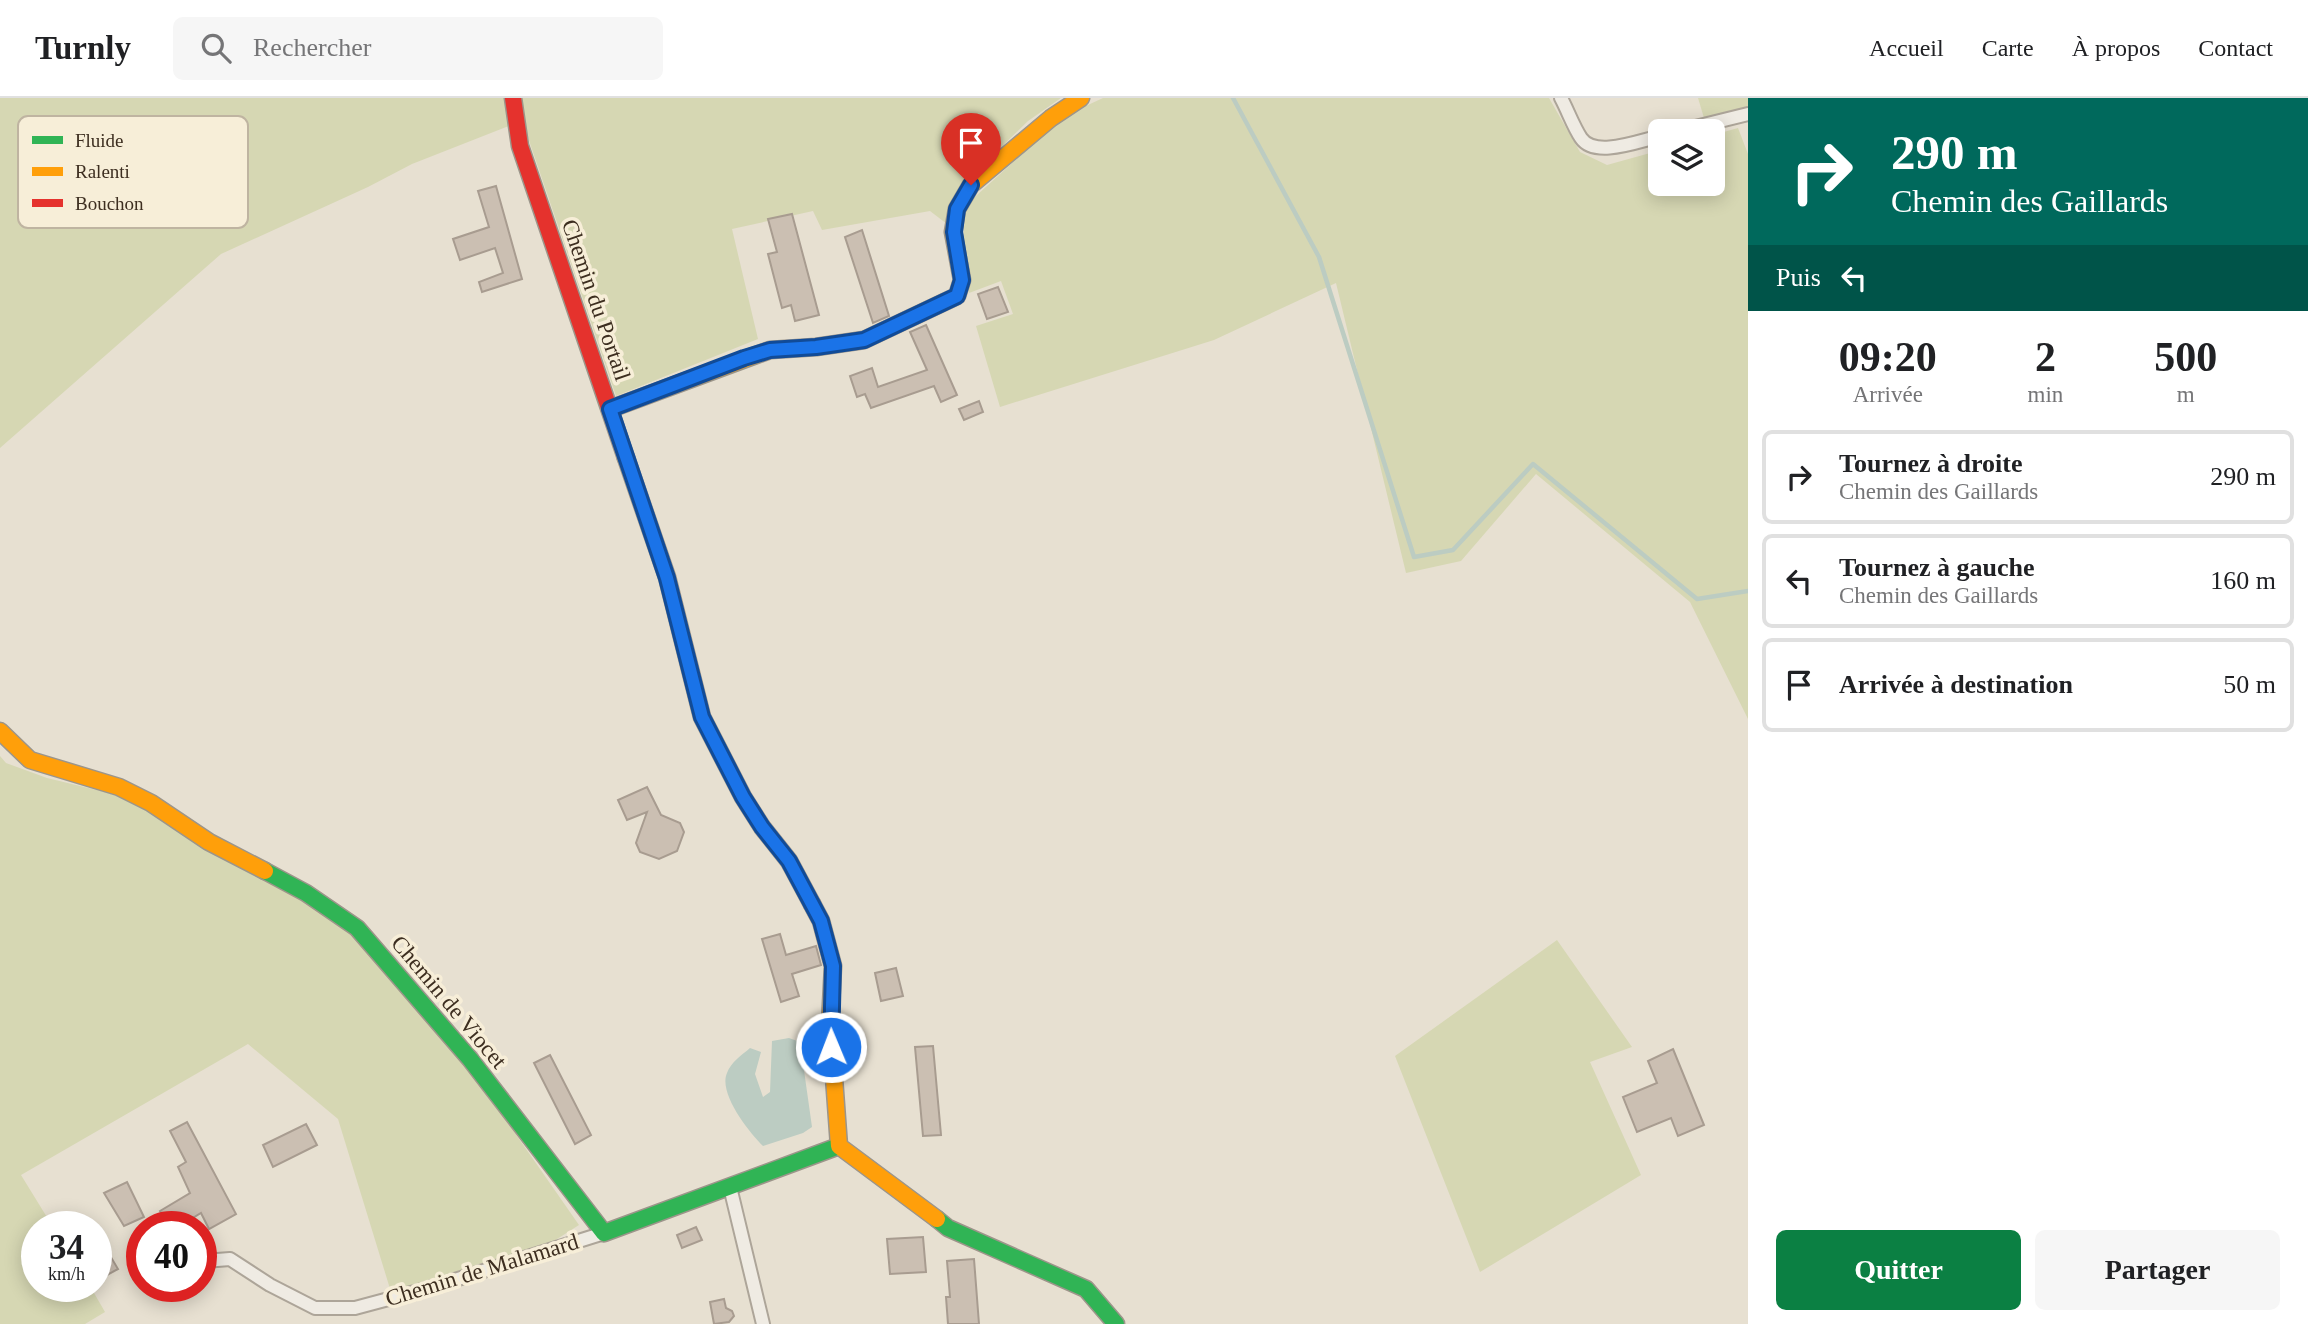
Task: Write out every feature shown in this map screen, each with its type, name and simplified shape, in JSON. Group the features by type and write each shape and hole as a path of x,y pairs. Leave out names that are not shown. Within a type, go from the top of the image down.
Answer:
{"street":[{"name":"Chemin du Portail","path":"513,98 520,146 667,578 702,717 743,797 789,861 821,921 833,966 830,1023 839,1146"},
{"path":"610,409 770,350 864,340 957,296 962,280 954,232 955,220 957,209 971,185 1051,118 1081,98"},
{"path":"1562,98 1582,140 1591,146 1607,149 1648,139"},
{"path":"1725,120 1748,114"},
{"name":"Chemin de Viocet","path":"0,731 30,760 119,787 151,803 209,842 306,893 357,928 470,1059 604,1233"},
{"path":"604,1233 839,1146 948,1228 1086,1289 1116,1324"},
{"path":"730,1187 763,1324"},
{"name":"Chemin de Malamard","path":"217,1260 230,1259 270,1285 315,1308 355,1308 426,1289 604,1233"}],"green space":[{"path":"0,98 506,98 511,125 412,164 221,254 0,448"},
{"path":"521,98 1061,98 1028,121 959,188 947,224 930,211 822,230 813,211 732,229 758,339 616,396 522,120"},
{"path":"1103,98 1549,98 1580,152 1607,165 1648,154 1648,196 1725,196 1725,132 1738,128 1748,154 1748,719 1690,602 1536,474 1461,561 1406,573 1336,283 1214,340 1000,407 976,326 1013,314 1001,281 969,293 969,273 963,238 966,205 1064,116"},
{"path":"1698,98 1748,98 1748,107 1704,118"},
{"path":"0,756 6,763 47,778 142,804 355,934 462,1057 579,1225 554,1241 391,1292 338,1119 248,1044 21,1175 43,1211 21,1211 21,1302 99,1302 105,1312 85,1324 0,1324"},
{"path":"1557,940 1632,1047 1590,1062 1641,1175 1480,1272 1395,1056"}],"shaded area":[{"path":"789,1038 800,1042 812,1127 803,1133 763,1146 736,1112 725,1081 734,1062 750,1048 761,1052 755,1074 763,1097 770,1092 772,1041"}],"building":[{"path":"496,186 522,279 482,292 479,282 503,273 495,248 460,260 453,239 489,227 478,191"},
{"path":"792,214 819,315 795,321 791,305 782,308 768,254 777,252 768,219"},
{"path":"862,230 889,316 873,323 845,237"},
{"path":"998,287 1008,312 987,319 978,294"},
{"path":"926,325 957,395 941,402 934,386 871,408 865,394 857,397 850,376 872,368 878,387 927,370 910,332"},
{"path":"979,401 983,412 964,420 959,409"},
{"path":"647,787 661,815 680,823 684,832 677,851 659,859 640,852 636,843 647,812 627,820 618,800"},
{"path":"780,934 786,955 816,946 821,965 792,974 799,996 781,1002 762,939"},
{"path":"896,968 903,996 881,1001 875,973"},
{"path":"933,1046 941,1135 923,1136 915,1047"},
{"path":"1673,1049 1704,1125 1678,1136 1671,1118 1637,1132 1623,1097 1657,1083 1648,1061"},
{"path":"550,1055 591,1135 575,1144 534,1063"},
{"path":"187,1122 236,1214 217,1225 217,1211 160,1211 190,1193 178,1167 186,1162 170,1131"},
{"path":"306,1124 317,1145 273,1167 263,1145"},
{"path":"127,1182 141,1211 126,1211 124,1226 104,1193"},
{"path":"696,1227 702,1240 682,1248 677,1235"},
{"path":"923,1237 926,1272 890,1274 887,1239"},
{"path":"112,1259 118,1269 112,1272"},
{"path":"974,1259 979,1324 948,1324 946,1297 950,1297 947,1261"},
{"path":"724,1299 726,1308 732,1311 734,1316 729,1322 714,1324 710,1302"}],"waterway":[{"path":"1233,98 1319,257 1414,557 1453,550 1533,464 1697,599 1748,591"}],"traffic: fast":[{"path":"626,458 667,577 702,717 743,797 789,861 812,904"},
{"path":"265,871 306,893 357,928 470,1059 604,1233 839,1146"},
{"path":"937,1219 948,1228 1086,1289 1116,1324"}],"traffic: slow":[{"path":"610,409 770,350 864,340 957,296 962,280 953,232 957,209 971,185 1051,118 1081,98"},
{"path":"0,731 30,760 119,787 151,803 209,842 265,871"},
{"path":"812,904 821,921 833,966 830,1023 839,1146 937,1219"}],"traffic: jam":[{"path":"513,98 520,146 626,458"}],"route":[{"path":"831,1047 833,966 821,921 789,861 743,797 702,717 667,578 610,409 770,350 864,340 957,296 962,280 954,232 957,209 971,185"}]}
